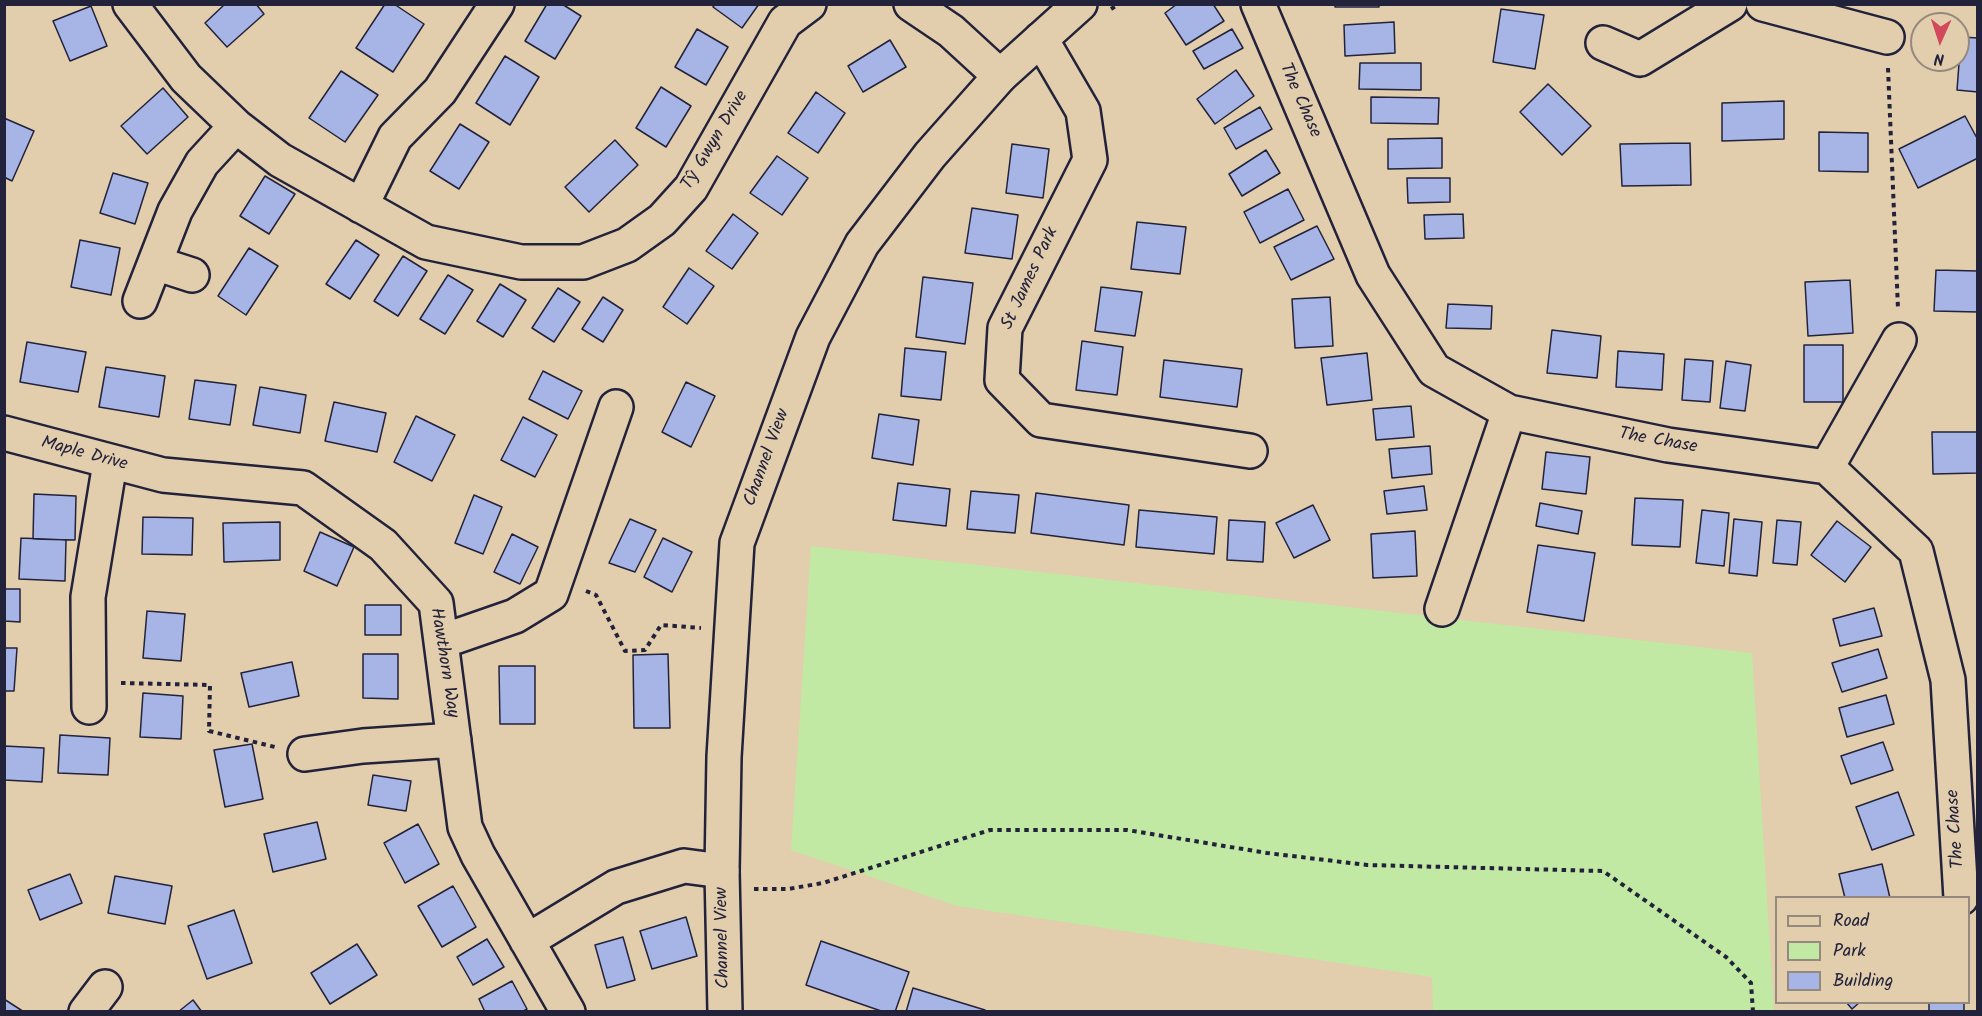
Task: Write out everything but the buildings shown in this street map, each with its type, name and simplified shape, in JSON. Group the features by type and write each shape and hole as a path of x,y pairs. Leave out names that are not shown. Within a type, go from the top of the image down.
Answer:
{"street":[{"path":"361,206 395,137 441,91 497,4"},
{"name":"Tŷ Gwyn Drive","path":"134,6 186,78 236,126 280,160 426,242 521,262 584,262 627,245 662,220 691,188 785,22 809,4"},
{"path":"911,4 951,31 1000,76"},
{"name":"The Chase","path":"1258,4 1373,275 1434,370 1509,412 1668,445 1827,467 1916,551 1948,680 1961,896"},
{"path":"1603,43 1640,59 1730,4"},
{"path":"1763,4 1887,37"},
{"name":"Channel View","path":"725,1011 735,880 724,758 737,543 813,337 861,244 930,155 1000,76 1041,39 1091,10"},
{"name":"St James Park","path":"1041,39 1083,111 1090,160 1005,328 1002,380 1041,420 1250,451"},
{"path":"140,301 175,211 202,163 236,126"},
{"path":"155,263 192,275"},
{"path":"1827,467 1899,340"},
{"path":"442,641 515,616 551,594 616,407"},
{"path":"1442,609 1509,412"},
{"name":"Maple Drive","path":"4,433 110,463 163,475"},
{"path":"89,695 88,597 110,463"},
{"name":"Hawthorn Way","path":"163,475 303,488 383,545 423,585 436,603 465,827 478,855 568,1011"},
{"path":"305,754 363,746 454,740"},
{"path":"527,941 616,887 684,866 735,880"}],"path":[{"path":"1091,10 1119,4"},
{"path":"1887,37 1899,340"},
{"path":"556,579 596,595 625,651 645,650 661,625 731,631"},
{"path":"89,695 210,685 209,732 305,754"},
{"path":"735,880 788,889 824,883 990,830 1127,830 1267,854 1367,865 1603,871 1726,957 1751,983 1753,1011"}],"green space":[{"path":"811,546 1752,653 1774,1011 1433,1011 1432,977 957,906 791,850"}]}
